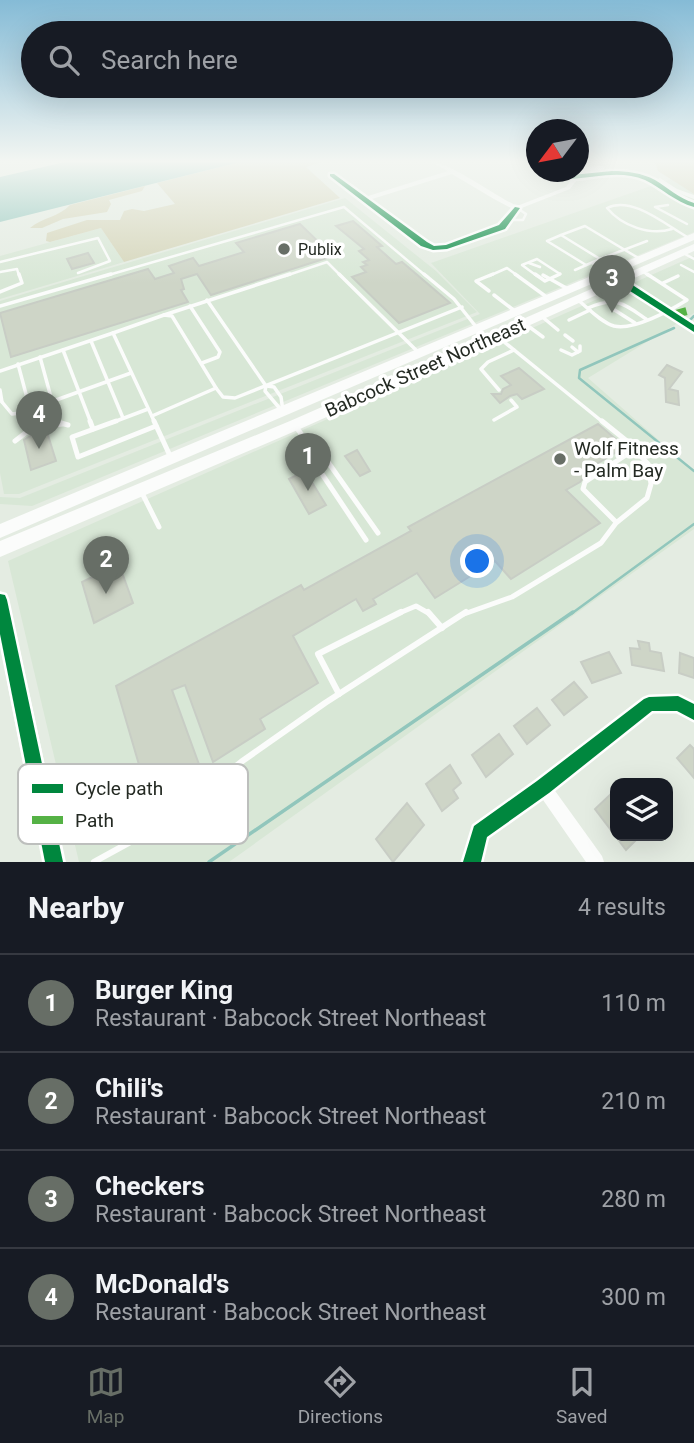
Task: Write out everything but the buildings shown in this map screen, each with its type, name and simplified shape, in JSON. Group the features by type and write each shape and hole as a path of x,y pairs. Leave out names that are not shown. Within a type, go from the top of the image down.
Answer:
{"main road":[{"name":"Babcock Street Northeast","path":"641,265 682,253 692,241"},
{"name":"Babcock Street Northeast","path":"0,531 478,328 517,316 549,299 573,294 614,277 692,241"},
{"name":"Babcock Street Northeast","path":"0,549 141,490 299,430 495,335 517,316 545,319 573,294"},
{"path":"444,358 451,348 475,337 478,328"},
{"path":"299,430 301,414 361,378"},
{"path":"0,600 34,764"},
{"path":"50,844 54,862"}],"street":[{"path":"369,202 433,248 447,247 502,227 517,208 532,202"},
{"path":"502,202 517,208"},
{"path":"614,277 694,329"},
{"path":"472,862 480,832 649,704 678,704 694,712"},
{"path":"543,786 596,862"}],"lane":[{"path":"672,229 658,234 642,230 607,209 619,203 672,229 692,241"},
{"path":"668,205 655,207 687,224"},
{"path":"0,306 344,207 462,307 478,328"},
{"path":"509,220 523,220 526,214 517,208"},
{"path":"548,276 589,309 616,326 635,324 687,300 641,265 625,249 585,226 547,241 586,265"},
{"path":"561,235 600,259"},
{"path":"0,262 98,238 110,261 78,273"},
{"path":"575,270 647,241"},
{"path":"682,253 694,259"},
{"path":"537,259 560,274 548,276 545,281 522,265 537,259"},
{"path":"0,371 327,262 420,353"},
{"path":"592,262 614,277"},
{"path":"530,263 538,268"},
{"path":"681,265 694,272"},
{"path":"489,291 476,281 507,268 549,299"},
{"path":"0,272 17,269 22,283 0,292"},
{"path":"663,283 678,276"},
{"path":"494,295 543,337"},
{"path":"207,300 266,386 265,391 283,411"},
{"path":"569,320 602,302 616,300 646,319"},
{"path":"602,302 635,324"},
{"path":"190,306 220,352 218,358 202,363"},
{"path":"164,315 173,316 223,397 235,398 462,307"},
{"path":"545,319 558,330"},
{"path":"545,319 552,332"},
{"path":"113,333 172,458"},
{"path":"239,764 339,694 442,628 483,604 512,597 601,543 616,523 647,498 651,484 648,464 635,449 495,335"},
{"path":"565,335 573,341"},
{"path":"91,341 123,418"},
{"path":"561,350 568,355 579,349 572,347"},
{"path":"63,350 93,429"},
{"path":"499,390 481,369 488,362 514,350"},
{"path":"40,357 52,401"},
{"path":"18,364 30,410"},
{"path":"0,390 1,403 12,414 131,373"},
{"path":"266,386 274,387 281,397 283,411"},
{"path":"152,416 216,388"},
{"path":"494,419 517,407 511,400"},
{"path":"148,409 72,437 78,457 156,426"},
{"path":"15,441 27,430 65,424"},
{"path":"299,430 312,438 378,533"},
{"path":"299,430 300,441 366,540"},
{"path":"616,523 583,489 585,482 593,475 635,449"},
{"path":"141,490 159,527"},
{"path":"339,694 318,654 375,623 416,606 428,611 442,628"},
{"path":"94,862 127,844"}],"shaded area":[{"path":"81,202 111,204 107,212 63,219 42,228 30,228 61,212 70,205"},
{"path":"173,202 326,202 124,262 101,228 46,241 47,233 87,220 120,220 124,211 144,211 175,204"},
{"path":"331,202 350,202 436,271 477,312 19,494 4,494 0,473 0,301"},
{"path":"605,202 694,202 694,232 32,506 0,504 0,497 20,498 480,314 431,263"},
{"path":"101,228 124,262 0,299 0,256"},
{"path":"694,256 694,313 588,378 694,471 694,529 229,862 79,862 75,844 248,844 248,764 56,764 8,561"}],"water":[{"path":"0,202 79,202 0,222"}],"waterway":[{"path":"689,321 694,316"},
{"path":"674,328 580,370 579,378 694,471"},
{"path":"571,614 694,524"},
{"path":"248,835 573,612"},
{"path":"209,862 235,844"}],"marked path":[{"path":"672,315 694,309"}],"cycle path":[{"path":"368,202 433,248 447,247 502,227 517,208"},
{"path":"686,202 694,205"},
{"path":"608,273 694,329"},
{"path":"0,600 34,764"},
{"path":"472,862 480,832 543,787 649,704 678,703 694,712"},
{"path":"50,844 54,862"}],"place":[{"name":"Publix","path":"284,249"},
{"name":"Checkers","path":"612,313"},
{"name":"McDonald's","path":"39,449"},
{"name":"Wolf Fitness - Palm Bay","path":"560,459"},
{"name":"Burger King","path":"308,491"},
{"name":"Chili's","path":"106,594"}]}
